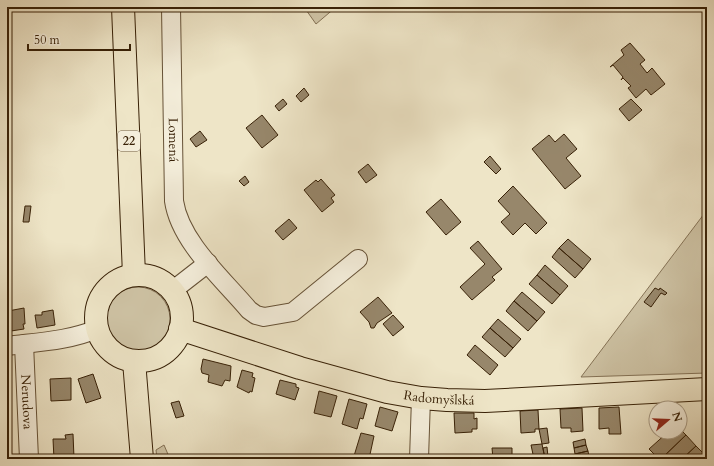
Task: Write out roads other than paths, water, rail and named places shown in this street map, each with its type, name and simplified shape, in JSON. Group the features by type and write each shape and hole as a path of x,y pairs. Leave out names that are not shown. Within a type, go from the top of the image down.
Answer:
{"main road":[{"name":"22","path":"123,7 134,275"},
{"path":"134,275 155,278 172,291 181,309 180,329 176,340 168,350 158,357 146,361 134,361 119,356 106,347 97,328 95,316 103,293 117,281 134,275"},
{"name":"Radomyšlská","path":"180,329 300,368 387,392 421,398 447,400 493,400 707,389"},
{"path":"134,361 142,459"}],"street":[{"name":"Lomená","path":"171,7 174,201 176,213 184,231 208,263 249,310 264,317 293,312 358,259"},
{"path":"172,291 208,263"},
{"path":"15,345 60,340 81,335 97,328"},
{"name":"Nerudova","path":"15,345 29,459"},
{"path":"419,459 421,398"}]}
